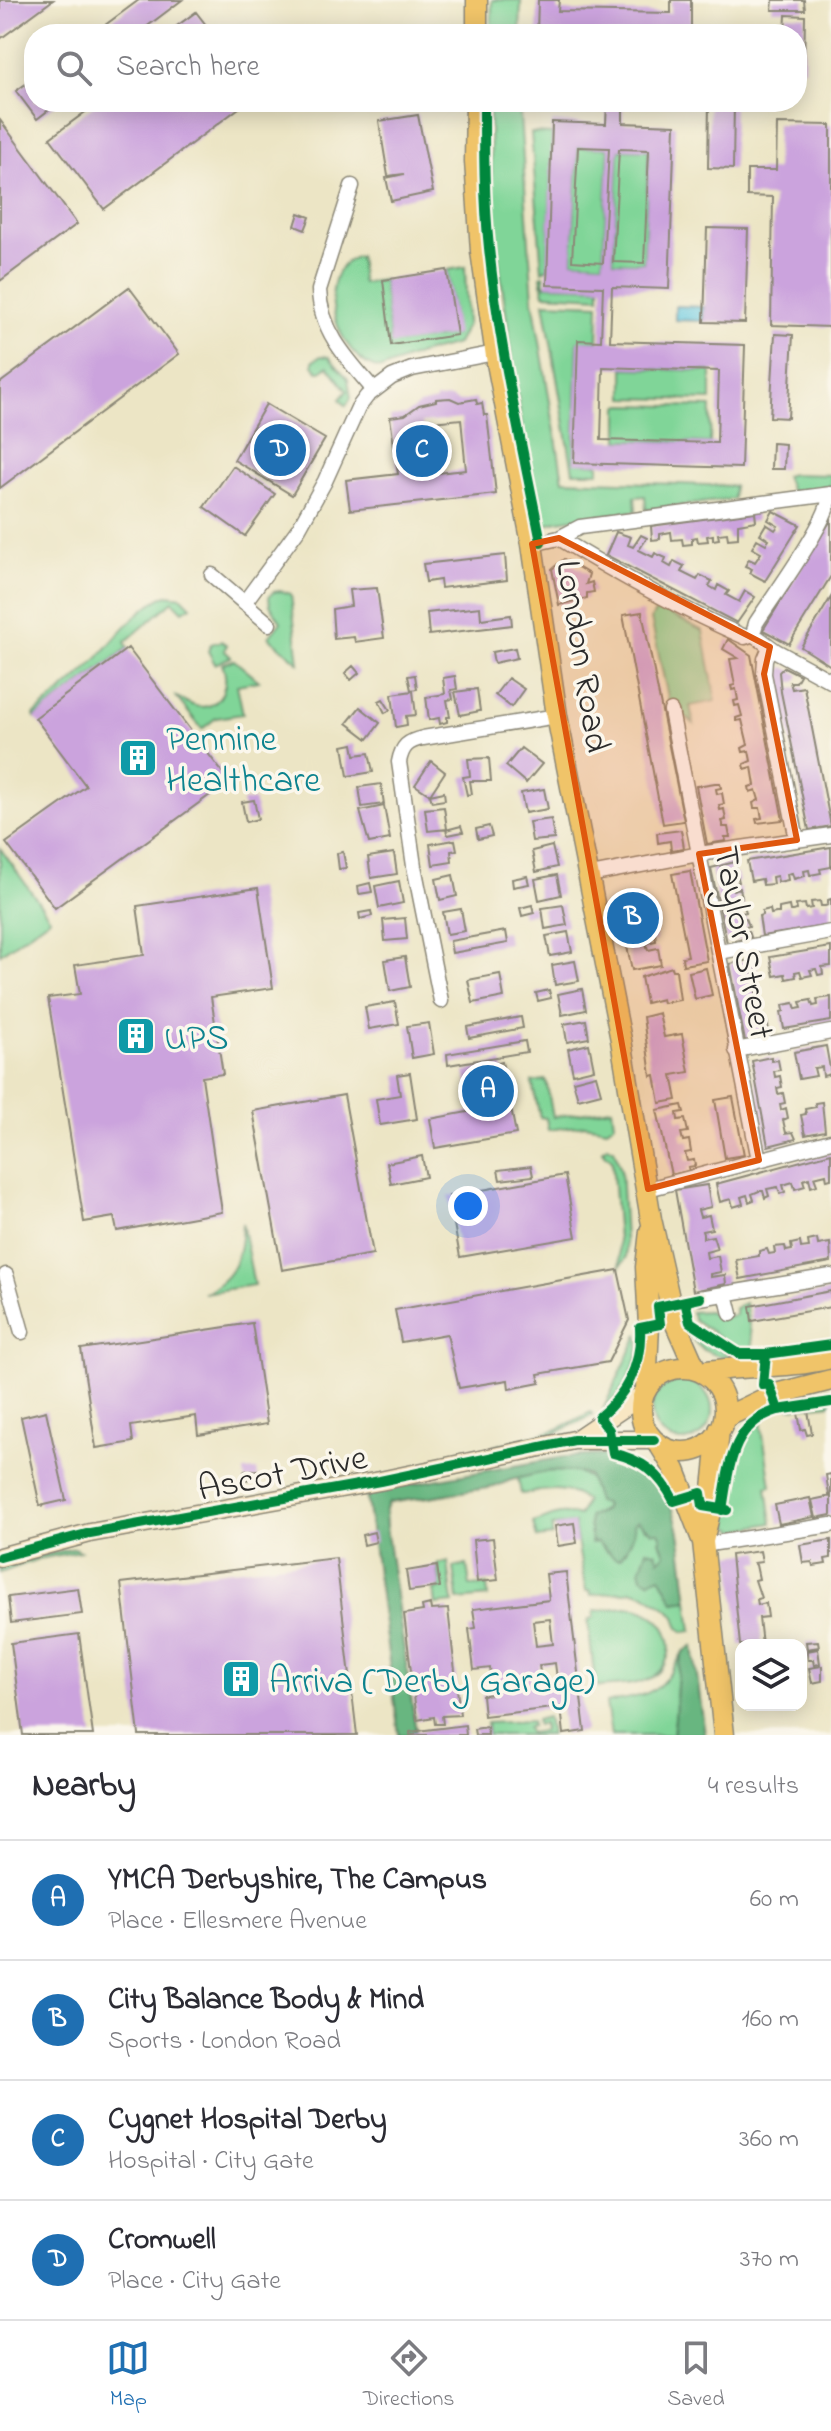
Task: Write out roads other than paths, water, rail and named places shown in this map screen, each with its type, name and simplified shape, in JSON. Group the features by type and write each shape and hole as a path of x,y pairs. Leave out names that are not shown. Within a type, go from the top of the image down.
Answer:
{"main road":[{"path":"477,0 477,24"},
{"name":"London Road","path":"476,112 475,161 481,251 495,353 532,544 557,716 590,875 651,1219 674,1320 698,1371"},
{"name":"London Road","path":"645,1391 649,1326 646,1267 651,1219"},
{"path":"724,1735 703,1544 675,1470 645,1428 641,1414 645,1391 659,1375 677,1368 698,1371 792,1366 831,1358"},
{"path":"698,1371 715,1383 723,1400 711,1508 703,1544"},
{"path":"656,1442 675,1451 692,1450 707,1443 721,1424 772,1395 831,1380"}],"street":[{"path":"352,186 319,290 320,307 323,321 374,390"},
{"path":"244,603 299,528 325,481 358,408 374,390 392,377 412,369 495,353"},
{"path":"532,544 559,538 580,527 831,494 827,514 820,527 764,610 753,634 745,637 649,590 559,538"},
{"path":"212,575 269,624"},
{"path":"753,634 831,681"},
{"path":"770,647 764,674 797,840"},
{"name":"Taylor Street","path":"671,711 683,733 699,854 759,1160"},
{"path":"441,1001 414,866 399,762 401,749 410,741 423,738 557,716"},
{"path":"590,875 699,854 831,835"},
{"path":"719,952 831,932"},
{"path":"736,1050 831,1032"},
{"path":"648,1189 831,1141"},
{"path":"6,1275 7,1305 22,1332"},
{"path":"700,1298 831,1276"},
{"path":"726,1294 731,1314"},
{"name":"Ascot Drive","path":"574,1440 645,1391"},
{"name":"Ascot Drive","path":"0,1557 87,1534 349,1487 574,1440 656,1442"},
{"path":"703,1544 831,1525"}],"water":[{"path":"675,306 704,307 703,321 675,320"}],"place":[{"name":"Cromwell","path":"280,450"},
{"name":"Cygnet Hospital Derby","path":"422,451"},
{"name":"Pennine Healthcare","path":"138,758"},
{"name":"City Balance Body & Mind","path":"633,918"},
{"name":"UPS","path":"136,1036"},
{"name":"YMCA Derbyshire, The Campus","path":"488,1091"},
{"name":"Arriva (Derby Garage)","path":"241,1679"}]}
